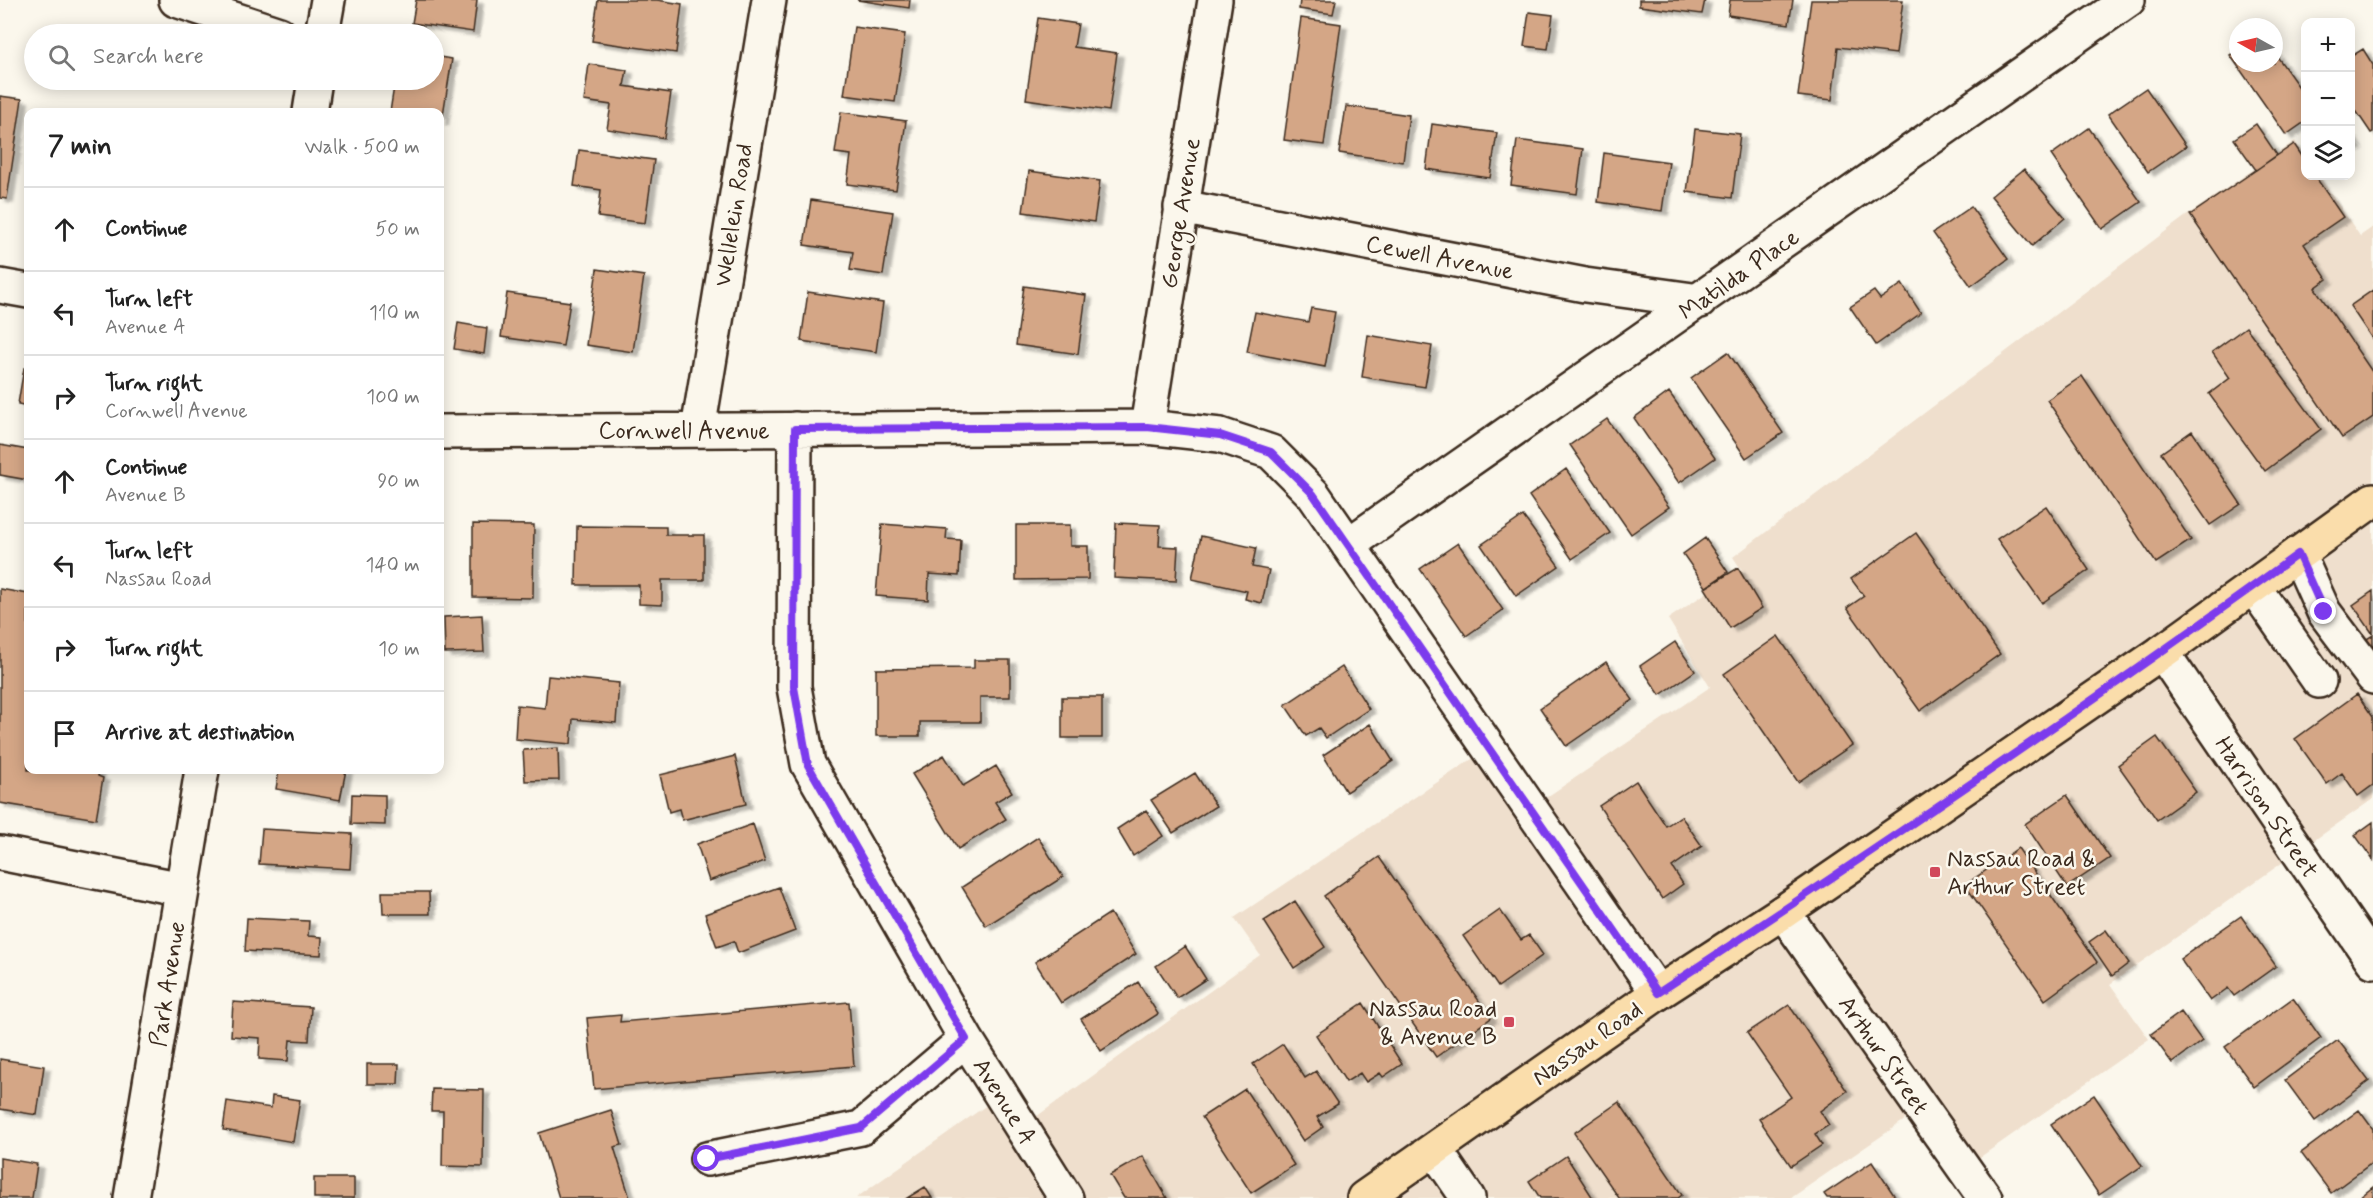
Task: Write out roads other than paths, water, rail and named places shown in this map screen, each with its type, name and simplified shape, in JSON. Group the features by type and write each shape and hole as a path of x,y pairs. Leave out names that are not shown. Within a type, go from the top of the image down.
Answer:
{"main road":[{"name":"Nassau Road","path":"1364,1198 1658,993 1782,912 2162,652 2373,500"}],"street":[{"path":"176,0 249,24"},
{"path":"324,24 328,0"},
{"name":"Wellelein Road","path":"698,430 769,0"},
{"name":"George Avenue","path":"1147,427 1215,0"},
{"name":"Matilda Place","path":"1348,545 2128,0"},
{"path":"311,108 313,90"},
{"name":"Cewell Avenue","path":"1181,207 1585,285 1700,301"},
{"path":"0,286 24,290"},
{"name":"Cornwell Avenue","path":"444,432 1147,427 1220,435 1271,452 1313,494 1658,993"},
{"name":"Avenue A","path":"795,429 794,687 808,765 966,1039 1066,1198"},
{"path":"2298,554 2324,612 2373,677"},
{"path":"2253,586 2319,681"},
{"name":"Harrison Street","path":"2162,652 2373,962"},
{"name":"Park Avenue","path":"131,1198 201,774"},
{"path":"0,852 182,889"},
{"name":"Arthur Street","path":"1782,912 1985,1198"},
{"path":"707,1159 861,1128 966,1039"},
{"path":"1435,1150 1468,1198"}],"place":[{"name":"Nassau Road & Arthur Street","path":"1935,872"},
{"name":"Nassau Road & Avenue B","path":"1509,1022"}]}
